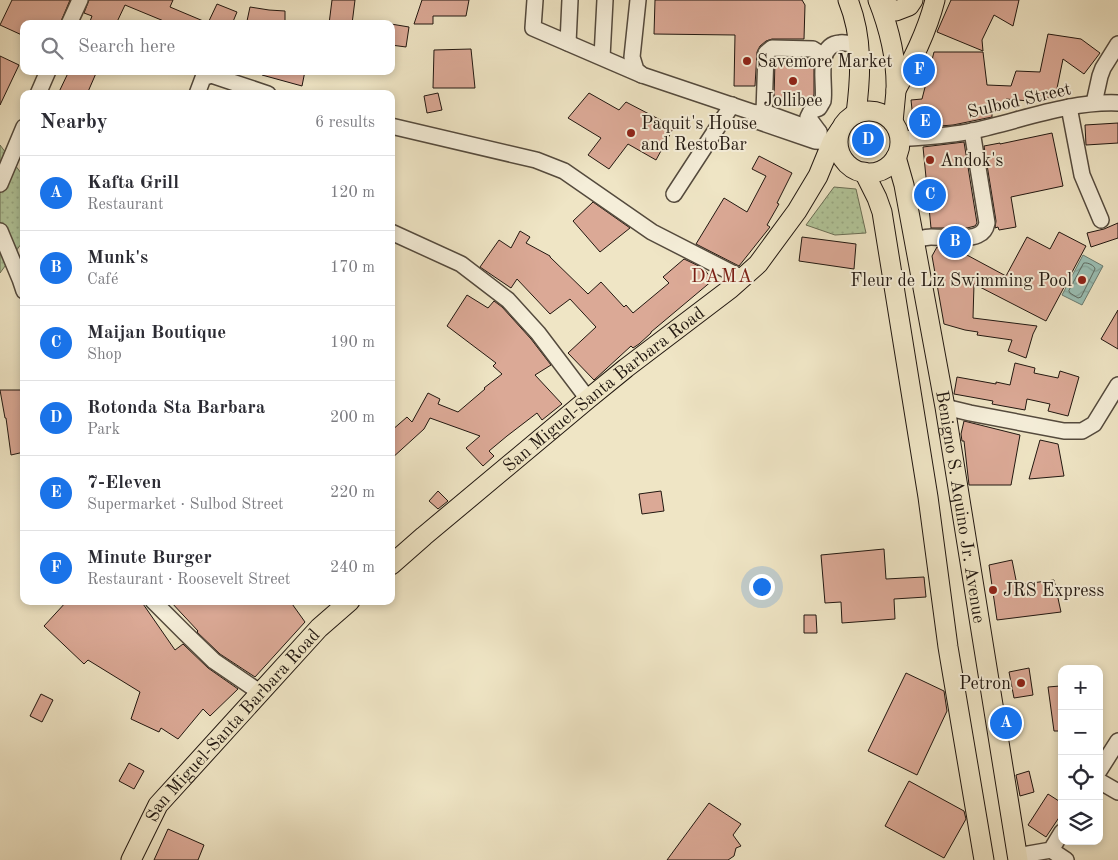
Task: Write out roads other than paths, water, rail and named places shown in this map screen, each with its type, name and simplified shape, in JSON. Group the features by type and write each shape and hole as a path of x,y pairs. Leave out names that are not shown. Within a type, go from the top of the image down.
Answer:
{"main road":[{"path":"848,0 853,11 860,46 860,81 856,114"},
{"path":"878,1 896,11 909,6 913,0"},
{"path":"896,90 916,54 935,0"},
{"name":"Benigno S. Aquino Jr. Avenue","path":"878,1 891,44 896,90 896,140 945,407 1018,858"},
{"path":"818,176 838,169 876,172 887,166 896,140 885,116 876,112 866,111 856,114 830,135 838,141 839,151 844,160 858,170"},
{"name":"San Miguel-Santa Barbara Road","path":"395,561 588,399 758,264 818,176 830,135"},
{"name":"Benigno S. Aquino Jr. Avenue","path":"858,170 877,198 882,212 928,497 947,638 984,860"},
{"path":"928,497 959,492"},
{"name":"San Miguel-Santa Barbara Road","path":"131,860 158,805 319,628 345,605"}],"street":[{"path":"71,20 80,0"},
{"path":"535,0 533,28 642,75 732,105 760,112"},
{"path":"568,43 570,0"},
{"path":"602,57 605,0"},
{"path":"638,0 632,57 636,70 642,75"},
{"path":"824,56 813,49 769,49 766,53 760,112 757,121 815,141 830,135 808,117 811,111 819,108 823,101 824,56 830,46 840,43 860,46"},
{"path":"1094,103 1103,68 1118,44"},
{"path":"40,90 46,75"},
{"path":"198,90 203,78 211,75 256,90"},
{"name":"Sulbod Street","path":"896,140 972,131 1043,112 1094,103 1118,103"},
{"path":"674,194 732,105"},
{"path":"1070,107 1082,175 1101,220"},
{"path":"395,127 536,160 564,171 652,232 742,278"},
{"path":"915,240 930,237 978,235 986,228 987,222 972,131"},
{"path":"0,184 20,136"},
{"path":"0,231 20,279"},
{"path":"395,234 461,264 508,300 538,333 588,399"},
{"path":"945,407 1064,431 1082,431 1094,424 1118,385"},
{"path":"158,605 214,660 261,692"},
{"path":"1103,765 1118,741"},
{"path":"1103,783 1118,792"},
{"path":"1018,858 1051,850 1058,839"},
{"path":"1051,850 1066,860"}],"water":[{"name":"Fleur de Liz Swimming Pool","path":"1083,255 1103,266 1082,305 1062,295"}],"place":[{"name":"Savemore Market","path":"747,61"},
{"name":"Minute Burger","path":"919,70"},
{"name":"Jollibee","path":"793,81"},
{"name":"7-Eleven","path":"925,122"},
{"name":"Paquit's House and RestoBar","path":"631,133"},
{"name":"Rotonda Sta Barbara","path":"868,140"},
{"name":"Andok's","path":"930,160"},
{"name":"Maijan Boutique","path":"930,195"},
{"name":"Munk's","path":"955,242"},
{"name":"Fleur de Liz Swimming Pool","path":"1082,280"},
{"name":"JRS Express","path":"993,590"},
{"name":"Petron","path":"1021,683"},
{"name":"Kafta Grill","path":"1006,723"}],"district":[{"name":"DAMA","path":"722,275"}]}
